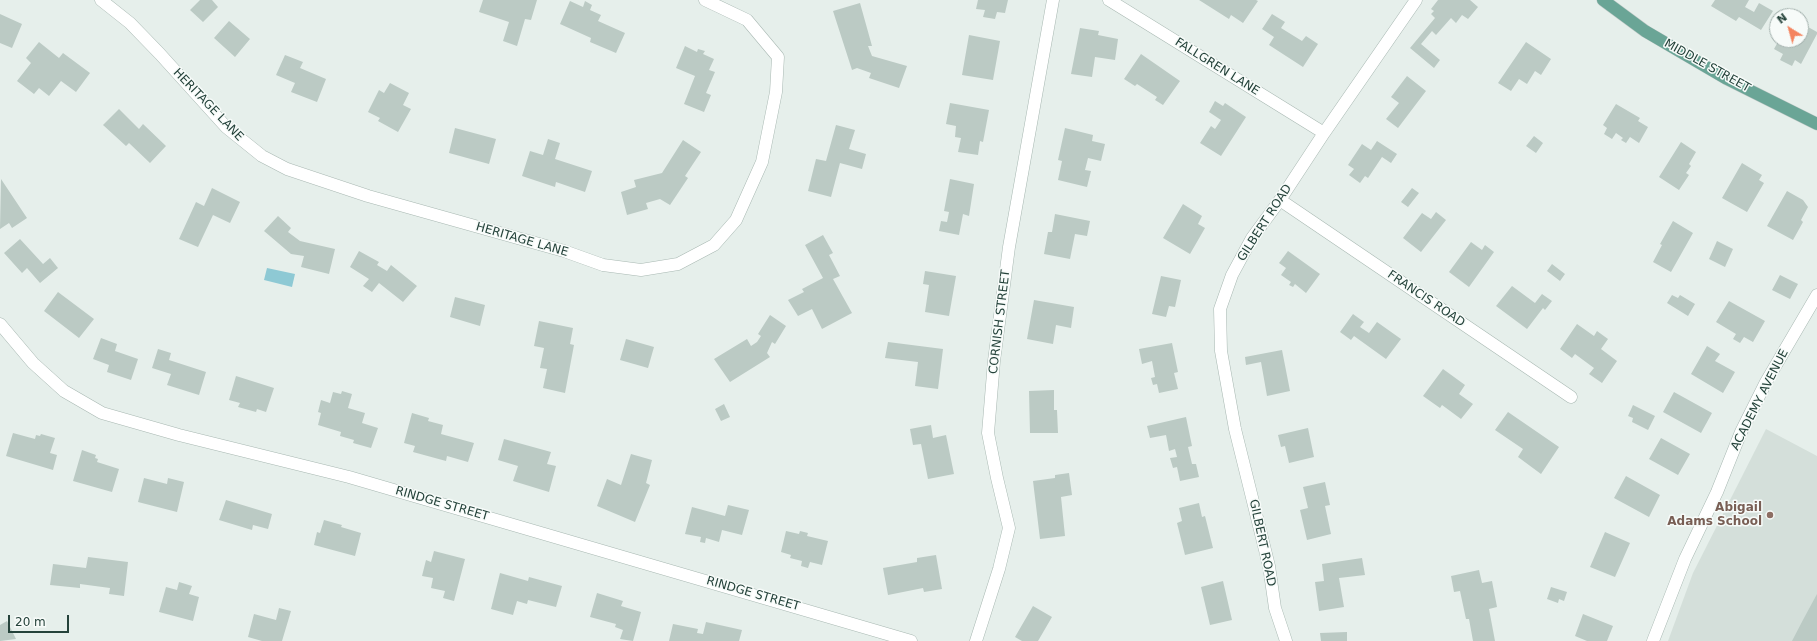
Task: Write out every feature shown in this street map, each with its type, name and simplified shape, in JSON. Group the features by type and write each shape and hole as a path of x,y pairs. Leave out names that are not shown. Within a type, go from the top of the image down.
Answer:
{"main road":[{"name":"MIDDLE STREET","path":"1603,0 1645,31 1728,79 1817,124"}],"street":[{"name":"HERITAGE LANE","path":"101,0 130,23 226,127 262,156 287,169 368,196 564,251 603,265 641,270 678,264 714,245 736,220 762,162 776,92 778,57 747,20 705,0"},
{"name":"CORNISH STREET","path":"976,641 1000,569 1009,528 988,433 993,375 1010,247 1053,0"},
{"name":"FALLGREN LANE","path":"1109,0 1324,133"},
{"name":"GILBERT ROAD","path":"1286,641 1275,608 1269,566 1235,430 1221,351 1220,309 1232,275 1252,238 1280,200 1324,133 1416,0"},
{"name":"FRANCIS ROAD","path":"1280,200 1571,397"},
{"name":"ACADEMY AVENUE","path":"1653,641 1685,559 1717,492 1741,432 1766,382 1817,295"},
{"name":"RINDGE STREET","path":"0,324 33,363 64,391 102,413 179,435 349,477 911,641"}],"shaded area":[{"name":"Abigail Adams School","path":"1766,429 1817,456 1817,641 1668,641 1693,573"}],"water":[{"path":"267,268 295,274 292,287 264,280"}],"building":[{"path":"200,0 212,0 218,7 203,22 190,10"},
{"path":"483,0 537,0 531,20 525,19 517,46 503,41 509,22 479,12"},
{"path":"978,0 1008,0 1005,13 997,12 995,19 983,17 985,10 976,9"},
{"path":"1199,0 1258,1 1243,23 1231,15 1229,19"},
{"path":"1438,0 1470,0 1478,7 1468,19 1462,15 1456,23 1451,18 1436,35 1432,31 1421,44 1440,60 1434,68 1410,48 1435,18 1431,14 1434,11 1431,9"},
{"path":"1715,0 1749,0 1745,7 1754,12 1759,3 1769,9 1769,17 1761,30 1739,17 1736,21 1711,6"},
{"path":"570,1 583,7 585,1 592,5 590,10 601,15 598,21 625,33 616,53 590,42 591,38 560,24"},
{"path":"860,3 872,46 868,46 872,56 907,66 899,88 869,78 871,73 857,68 852,70 833,11"},
{"path":"0,14 22,24 12,48 0,43"},
{"path":"1272,14 1285,22 1281,28 1302,41 1306,36 1318,44 1303,67 1269,45 1274,37 1262,29"},
{"path":"229,21 250,39 235,57 214,38"},
{"path":"1080,28 1099,31 1098,35 1118,39 1115,60 1095,57 1092,77 1071,74"},
{"path":"1809,28 1817,32 1817,34 1801,64 1795,60 1792,66 1780,60 1783,54 1774,49 1809,48"},
{"path":"969,35 1000,41 993,80 962,75"},
{"path":"39,42 59,58 63,53 90,73 76,92 61,81 49,96 39,88 34,94 17,81 31,63 26,58"},
{"path":"1526,42 1551,59 1541,75 1535,71 1527,84 1519,79 1511,91 1498,83"},
{"path":"685,46 697,52 698,49 705,51 703,54 714,59 709,70 715,72 706,93 711,95 704,112 684,104 695,76 676,68"},
{"path":"1141,54 1180,81 1163,105 1155,100 1157,97 1137,84 1135,86 1124,79"},
{"path":"285,55 303,62 300,68 326,79 317,102 291,92 295,83 276,75"},
{"path":"1407,76 1426,91 1398,128 1386,119 1399,103 1391,97"},
{"path":"390,83 409,93 403,105 411,109 398,132 378,121 380,118 368,112 379,90 384,93"},
{"path":"1215,101 1223,106 1225,103 1246,117 1221,156 1200,143 1211,126 1215,129 1221,120 1209,112"},
{"path":"950,103 989,110 983,142 980,141 978,155 958,152 961,138 955,137 956,126 946,124"},
{"path":"1616,104 1640,118 1638,121 1648,127 1639,143 1630,137 1626,143 1621,140 1623,138 1616,133 1612,139 1604,134 1607,128 1603,125"},
{"path":"119,109 139,129 143,124 166,146 150,163 129,143 126,146 103,125"},
{"path":"836,125 855,130 849,149 866,154 862,169 840,163 831,197 808,191 816,159 826,161"},
{"path":"455,128 496,139 489,164 449,153"},
{"path":"1065,128 1093,135 1092,141 1105,144 1101,161 1088,158 1085,170 1091,171 1087,187 1058,180 1062,161 1058,160"},
{"path":"1534,136 1543,143 1536,153 1526,146"},
{"path":"548,139 560,143 555,159 592,171 585,192 556,182 555,187 522,176 530,151 543,155"},
{"path":"683,140 701,152 685,176 688,178 670,205 660,199 646,203 648,209 627,215 621,192 636,187 634,180 662,173"},
{"path":"1377,141 1397,154 1391,163 1382,157 1368,178 1365,176 1360,183 1349,175 1354,169 1348,165 1362,144 1371,150"},
{"path":"1681,142 1696,152 1689,164 1691,166 1686,173 1689,175 1679,190 1659,177"},
{"path":"1742,163 1762,175 1759,180 1764,183 1747,212 1722,198"},
{"path":"1,179 27,218 12,228 9,223 0,229"},
{"path":"950,179 974,184 969,216 963,214 959,235 939,231 941,221 947,222 949,212 944,211"},
{"path":"212,188 240,202 230,223 213,215 198,247 179,239 196,202 204,206"},
{"path":"1412,188 1419,193 1408,207 1401,202"},
{"path":"1787,191 1803,200 1808,207 1801,220 1803,222 1793,240 1767,226"},
{"path":"1183,204 1202,216 1198,224 1205,228 1190,254 1163,238"},
{"path":"1436,212 1446,220 1421,252 1403,238 1422,213 1431,219"},
{"path":"1055,214 1090,221 1087,236 1075,234 1070,259 1044,254 1048,232 1052,232"},
{"path":"278,216 291,228 288,232 300,241 335,249 329,274 301,267 304,256 291,254 264,231"},
{"path":"1673,221 1693,233 1671,272 1653,262 1662,245 1660,244"},
{"path":"823,235 833,253 829,255 840,276 833,279 852,313 822,329 812,309 798,316 788,300 804,292 802,289 823,278 805,245"},
{"path":"20,239 43,264 50,258 58,268 40,283 27,268 22,273 4,253"},
{"path":"1717,241 1733,249 1725,267 1709,259"},
{"path":"1471,242 1482,250 1485,245 1494,252 1469,287 1449,272"},
{"path":"359,251 379,262 377,265 387,271 391,265 417,286 403,302 379,283 372,292 363,286 369,279 350,267"},
{"path":"1288,251 1320,274 1306,293 1295,284 1293,287 1289,285 1291,282 1281,275 1286,268 1279,263"},
{"path":"1552,264 1565,274 1560,281 1547,271"},
{"path":"925,271 956,276 949,316 925,312 929,285 923,284"},
{"path":"1780,275 1798,284 1790,299 1772,290"},
{"path":"1161,276 1181,280 1175,307 1169,306 1166,317 1152,314"},
{"path":"1512,286 1535,303 1542,294 1552,301 1545,310 1543,308 1527,329 1496,306"},
{"path":"58,292 94,319 79,338 44,311"},
{"path":"1672,295 1678,298 1680,295 1695,304 1688,316 1667,303"},
{"path":"455,297 485,305 480,326 450,317"},
{"path":"1034,300 1074,307 1071,328 1056,325 1053,344 1027,339"},
{"path":"1729,301 1765,321 1753,342 1744,337 1740,343 1733,339 1736,334 1716,322"},
{"path":"1353,314 1364,322 1360,327 1369,333 1377,322 1401,339 1386,359 1354,336 1351,340 1340,332"},
{"path":"770,315 786,326 775,344 772,342 767,353 770,357 730,382 714,359 747,339 751,346 757,342 761,336 758,334"},
{"path":"539,321 573,328 570,344 574,345 565,393 543,388 547,369 540,368 544,348 534,346"},
{"path":"1577,324 1594,336 1597,331 1608,339 1601,349 1617,361 1602,383 1589,374 1594,368 1575,354 1572,358 1560,349"},
{"path":"101,338 117,344 115,351 138,359 131,380 107,372 109,365 93,359"},
{"path":"626,339 654,347 648,368 620,360"},
{"path":"888,342 943,349 938,389 915,386 918,362 885,358"},
{"path":"1172,343 1178,372 1174,373 1178,389 1159,393 1157,384 1153,385 1151,378 1155,377 1152,361 1142,364 1139,349"},
{"path":"1707,346 1720,354 1715,361 1735,372 1723,393 1691,374"},
{"path":"158,349 171,353 169,360 206,372 199,395 167,385 171,374 152,368"},
{"path":"1282,350 1290,391 1267,396 1261,362 1246,365 1245,357"},
{"path":"1443,369 1465,385 1459,394 1473,404 1461,419 1442,405 1440,408 1423,396"},
{"path":"236,376 274,388 266,412 257,409 256,412 238,407 240,403 229,400"},
{"path":"1054,390 1054,410 1057,410 1058,433 1030,433 1029,391"},
{"path":"342,391 352,394 348,408 365,413 362,423 378,428 371,448 353,443 354,440 340,436 341,432 318,425 321,413 318,412 321,400 330,403 333,392 341,394"},
{"path":"1674,392 1712,413 1701,433 1663,412"},
{"path":"724,404 730,417 721,421 715,409"},
{"path":"1633,405 1655,416 1648,430 1632,422 1633,418 1628,416"},
{"path":"1508,412 1559,447 1541,474 1518,457 1523,449 1495,430"},
{"path":"412,413 429,418 428,421 443,425 441,434 474,443 468,462 447,456 446,461 413,452 415,446 404,443"},
{"path":"1186,417 1192,446 1188,447 1192,464 1196,464 1199,477 1180,481 1177,467 1173,468 1170,458 1177,457 1175,449 1169,451 1166,435 1150,438 1147,426"},
{"path":"931,425 933,438 946,435 954,474 928,479 921,444 913,445 910,429"},
{"path":"1308,428 1314,457 1289,463 1285,446 1281,447 1278,435"},
{"path":"13,433 35,439 36,435 40,436 41,434 55,438 50,453 57,455 53,470 6,456"},
{"path":"1661,438 1690,454 1678,475 1649,459"},
{"path":"504,439 551,452 547,464 556,466 549,492 513,481 518,466 498,460"},
{"path":"82,450 96,455 95,458 98,459 97,462 119,469 112,492 73,481"},
{"path":"631,454 652,460 646,483 650,485 635,522 597,506 607,479 621,485"},
{"path":"1069,473 1072,495 1061,497 1065,536 1040,539 1033,481 1055,478 1055,475"},
{"path":"1626,476 1660,495 1649,517 1614,498"},
{"path":"144,478 167,484 168,478 184,482 177,512 138,502"},
{"path":"1325,482 1330,505 1325,506 1331,534 1307,540 1300,510 1308,508 1303,487"},
{"path":"226,500 272,514 268,529 253,525 252,530 219,520"},
{"path":"1199,503 1202,517 1205,516 1213,548 1185,555 1177,523 1182,521 1179,508"},
{"path":"728,505 749,510 742,535 722,530 719,542 706,538 705,543 700,542 701,537 685,534 692,507 725,516"},
{"path":"324,520 342,525 341,527 361,533 355,556 314,545 317,532 320,533"},
{"path":"786,531 799,534 800,531 808,533 807,536 828,541 822,565 810,562 808,568 801,566 802,561 790,558 791,555 781,552"},
{"path":"1605,532 1630,543 1615,577 1590,567"},
{"path":"434,551 465,559 454,601 443,598 445,591 431,588 433,578 422,576 426,560 431,562"},
{"path":"936,555 942,589 924,592 923,588 888,595 883,568 917,562 917,558"},
{"path":"88,557 128,562 124,596 109,594 110,588 80,584 80,588 50,585 53,564 86,568"},
{"path":"1362,558 1365,575 1339,578 1344,607 1319,611 1315,582 1324,581 1322,564"},
{"path":"1479,570 1482,583 1492,581 1497,607 1489,609 1495,641 1473,641 1469,619 1466,619 1460,591 1454,592 1451,576"},
{"path":"500,573 528,581 529,577 562,586 556,607 528,600 527,604 517,601 513,615 491,609"},
{"path":"1223,581 1232,620 1210,625 1201,587"},
{"path":"179,582 192,586 189,594 199,597 193,621 159,612 166,587 177,590"},
{"path":"1551,587 1567,592 1564,601 1559,599 1558,603 1547,599"},
{"path":"597,593 623,601 621,606 641,612 633,641 620,639 623,630 615,627 616,624 590,617"},
{"path":"1817,594 1817,641 1792,641 1804,618"},
{"path":"1033,606 1052,617 1038,641 1022,641 1015,637"},
{"path":"279,608 291,611 282,641 262,641 248,637 254,614 276,620"},
{"path":"1583,614 1613,626 1607,641 1587,641 1575,636"},
{"path":"7,621 16,639 0,641 0,625"},
{"path":"706,622 742,630 739,641 669,641 673,624 698,629 697,633 703,634"},
{"path":"1347,632 1347,641 1321,641 1320,633"}],"place":[{"name":"Abigail Adams School","path":"1770,515"}]}
